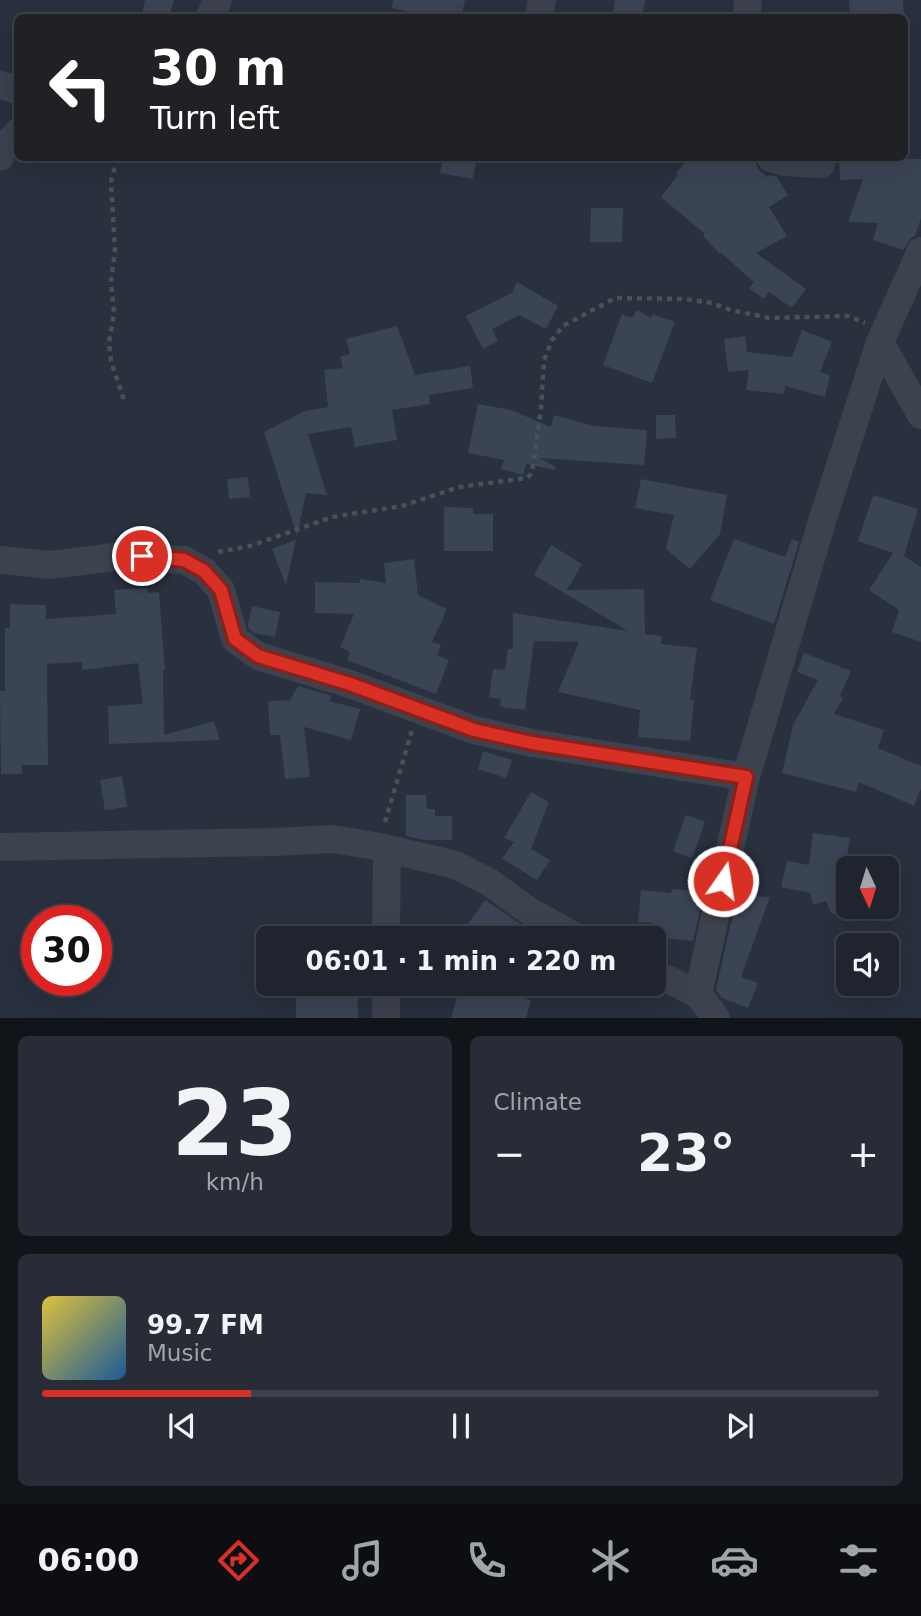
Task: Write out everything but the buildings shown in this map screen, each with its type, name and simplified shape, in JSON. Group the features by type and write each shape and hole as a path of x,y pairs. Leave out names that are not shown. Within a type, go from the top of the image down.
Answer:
{"street":[{"path":"0,157 2,149 14,136"},
{"path":"781,161 821,164"},
{"path":"698,994 746,777 823,518 883,336 921,251"},
{"path":"883,336 921,415"},
{"path":"0,560 51,565 122,555 184,560 204,571 221,590 235,639 258,656 350,684 474,730 532,743 746,777"},
{"path":"0,847 332,839 381,847 456,865 489,882 529,911 556,926"},
{"path":"381,847 385,926"},
{"path":"666,978 698,994 716,1017"},
{"path":"386,996 386,1017"}],"path":[{"path":"116,161 111,182 115,251 111,281 114,313 109,343 111,361 125,403"},
{"path":"184,560 250,546 332,517 402,506 459,486 527,478 533,466 544,360 552,340 563,326 615,298 685,299 769,318 848,316 883,336"},
{"path":"381,847 411,732 423,712"}],"route":[{"path":"142,556 184,560 204,571 221,590 235,639 258,656 350,684 474,730 532,743 746,777 723,881"}]}
